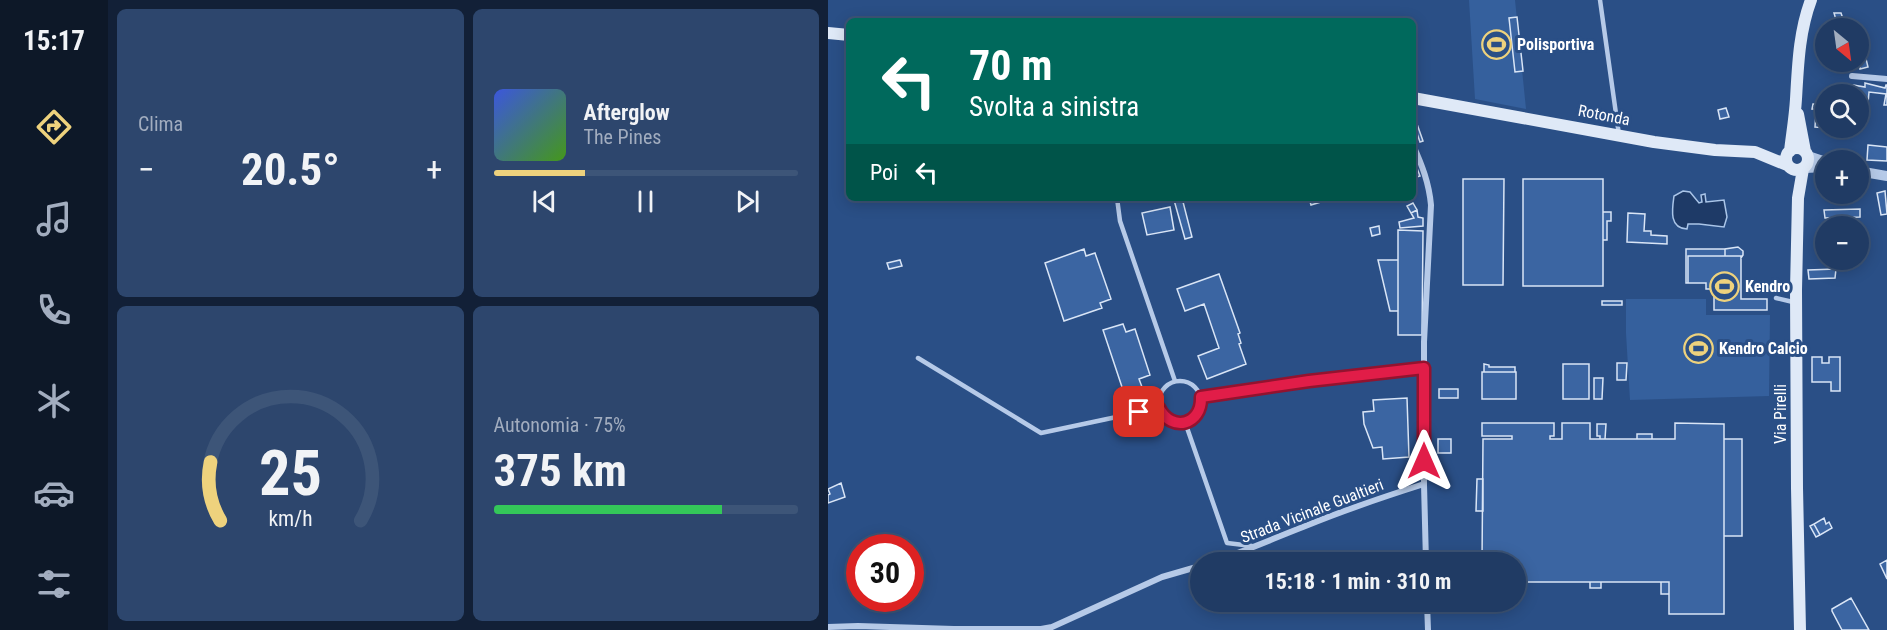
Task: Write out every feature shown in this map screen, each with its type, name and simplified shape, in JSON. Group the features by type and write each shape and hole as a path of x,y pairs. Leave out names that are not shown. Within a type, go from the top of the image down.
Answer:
{"main road":[{"path":"1755,152 1789,151 1799,148 1805,161 1794,171 1788,166 1786,157 1789,151 1796,102 1801,35 1811,0"},
{"path":"828,33 846,34"},
{"name":"Rotonda","path":"1416,99 1619,135 1715,150 1755,152 1788,166"},
{"name":"Via Pirelli","path":"1796,102 1805,161 1798,198 1796,303 1800,630"},
{"name":"Via Pirelli","path":"1788,166 1798,198"}],"street":[{"path":"1852,76 1887,78"},
{"path":"1416,152 1425,172 1431,205 1424,342 1426,552"},
{"path":"1805,161 1815,161"},
{"path":"1805,161 1815,164"},
{"path":"1869,173 1887,176"},
{"name":"Strada Vicinale Gualtieri","path":"1242,552 1323,519 1424,484"},
{"path":"828,627 1041,629 1052,627 1162,577 1190,569"},
{"path":"1427,612 1428,630"}],"lane":[{"path":"1600,0 1619,135"},
{"path":"1117,201 1119,221 1174,381"},
{"path":"1776,298 1796,303"},
{"path":"918,358 1041,433 1159,408"},
{"path":"1201,397 1309,381 1424,368"},
{"path":"1174,381 1194,385 1201,397 1199,411 1195,417 1185,422 1174,422 1167,419 1159,408 1163,388 1174,381"},
{"path":"1185,422 1227,543 1257,547"}],"shaded area":[{"name":"Polisportiva","path":"1469,0 1515,0 1526,109 1475,99"},
{"path":"1683,191 1690,192 1699,203 1702,202 1701,195 1705,194 1706,202 1724,200 1727,217 1724,227 1688,224 1687,229 1677,225 1673,217 1674,196"},
{"name":"Kendro Calcio","path":"1626,299 1706,299 1706,315 1770,315 1769,396 1630,400"}],"building":[{"path":"1834,13 1841,13 1843,18 1836,18"},
{"path":"1517,17 1523,71 1515,72 1509,18"},
{"path":"1869,84 1885,88 1887,85 1887,105 1884,105 1886,94 1869,92"},
{"path":"1726,108 1729,117 1720,119 1718,110"},
{"path":"1416,124 1423,141 1420,142 1416,131"},
{"path":"1868,145 1887,147 1887,161 1869,160"},
{"path":"1416,166 1420,176 1416,177"},
{"path":"1463,179 1504,179 1503,285 1463,285"},
{"path":"1523,179 1603,179 1603,286 1523,286"},
{"path":"1885,191 1887,214 1881,215 1877,193"},
{"path":"1174,201 1183,201 1192,237 1185,239"},
{"path":"1310,201 1324,201 1311,205"},
{"path":"1413,203 1417,210 1411,213 1407,206"},
{"path":"1170,207 1174,230 1147,235 1142,213"},
{"path":"1860,209 1860,216 1825,216 1824,210"},
{"path":"1417,210 1418,217 1423,218 1423,226 1400,228 1399,222 1414,218 1411,213"},
{"path":"1603,212 1611,212 1611,221 1607,221 1607,240 1603,240"},
{"path":"1628,213 1645,214 1644,231 1651,231 1651,235 1667,236 1667,244 1627,242"},
{"path":"1379,226 1380,234 1372,236 1370,228"},
{"path":"1398,230 1423,231 1422,335 1398,335"},
{"path":"1738,247 1743,251 1741,258 1741,256 1725,256 1725,249"},
{"path":"1084,249 1086,256 1095,253 1111,299 1100,303 1102,308 1064,321 1045,263"},
{"path":"1686,249 1725,249 1725,256 1688,256 1688,283 1686,283"},
{"name":"Kendro","path":"1688,256 1741,256 1741,299 1767,299 1767,310 1714,310 1714,289 1706,289 1706,283 1688,283"},
{"path":"900,260 902,266 889,269 887,263"},
{"path":"1378,260 1398,260 1398,311 1390,311"},
{"path":"1808,270 1836,270 1835,278 1809,279"},
{"path":"1219,274 1240,333 1238,334 1241,343 1239,344 1246,364 1207,379 1198,356 1219,348 1204,304 1185,311 1177,289"},
{"path":"1602,301 1622,301 1622,305 1602,305"},
{"path":"1123,324 1126,332 1135,329 1150,375 1139,379 1142,387 1124,393 1103,330"},
{"path":"1812,357 1822,357 1822,363 1829,363 1829,357 1840,357 1840,391 1831,391 1831,382 1812,382"},
{"path":"1617,363 1627,363 1626,380 1617,380"},
{"path":"1484,364 1489,367 1515,367 1515,372 1484,372"},
{"path":"1563,364 1589,364 1589,399 1563,399"},
{"path":"1482,372 1516,372 1516,399 1482,399"},
{"path":"1594,378 1603,378 1602,399 1594,399"},
{"path":"1439,389 1458,389 1458,398 1439,398"},
{"path":"1407,398 1409,457 1383,459 1382,447 1373,448 1364,424 1363,412 1374,411 1373,400"},
{"path":"1482,423 1554,423 1554,436 1550,436 1550,439 1562,439 1562,423 1590,423 1590,439 1675,439 1675,423 1724,424 1724,614 1669,614 1669,582 1526,582 1526,552 1482,552 1483,439 1512,439 1512,436 1482,436"},
{"path":"1597,424 1606,424 1605,439 1597,436"},
{"path":"1637,434 1652,434 1652,439 1637,439"},
{"path":"1438,439 1451,439 1451,453 1438,453"},
{"path":"1724,439 1742,439 1742,536 1724,536"},
{"path":"1477,479 1483,479 1483,511 1476,511"},
{"path":"841,483 845,497 828,503 830,494 828,489"},
{"path":"1824,518 1826,524 1829,522 1832,528 1820,535 1814,524"},
{"path":"1814,524 1820,535 1816,537 1810,526"},
{"path":"1887,560 1887,579 1880,564"},
{"path":"1590,582 1601,582 1601,588 1590,588"},
{"path":"1661,582 1669,582 1669,594 1661,594"},
{"path":"1851,598 1869,630 1842,630 1832,609"}],"place":[{"name":"Polisportiva","path":"1496,44"},
{"name":"Kendro","path":"1724,286"},
{"name":"Kendro Calcio","path":"1698,348"}],"route":[{"path":"1139,412 1159,408 1167,419 1181,423 1195,417 1199,411 1201,397 1309,381 1424,368 1424,461"}]}
